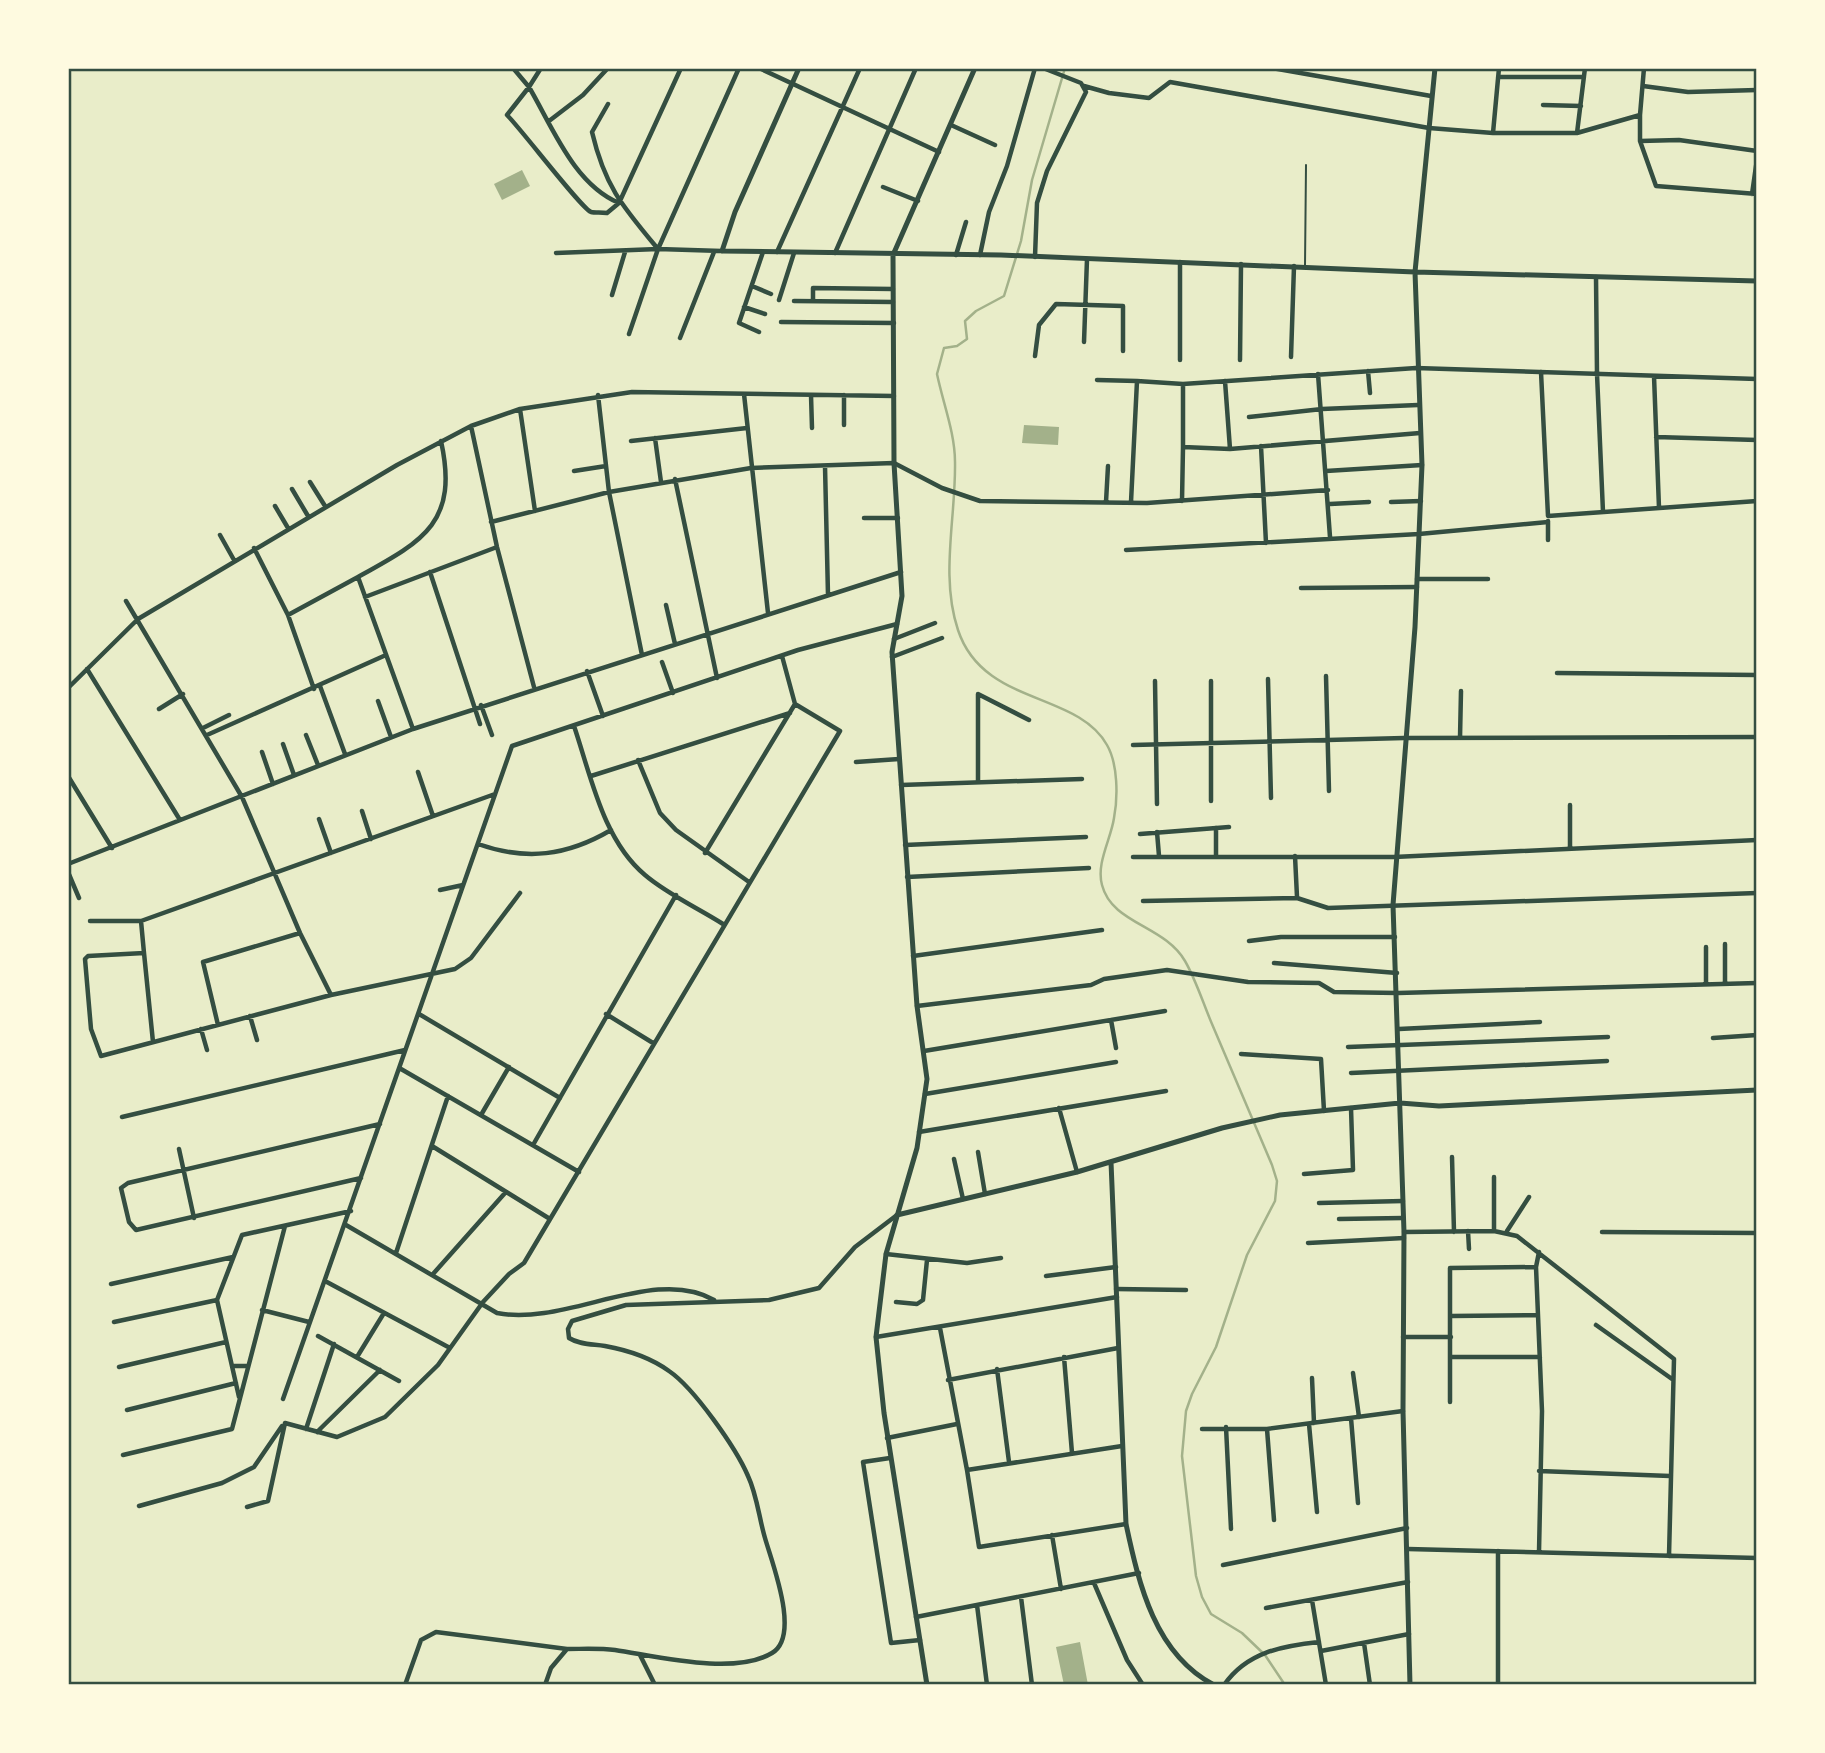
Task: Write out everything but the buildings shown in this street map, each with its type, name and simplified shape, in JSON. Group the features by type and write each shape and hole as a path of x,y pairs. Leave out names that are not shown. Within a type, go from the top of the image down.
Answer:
{"street":[{"path":"513,68 529,87 584,178 601,195 619,203"},
{"path":"541,68 507,115 548,161 581,204 590,211 607,213 619,203 681,68"},
{"path":"549,121 583,95 608,68"},
{"path":"629,334 658,248 739,68"},
{"path":"759,68 940,152"},
{"path":"722,251 735,212 799,68"},
{"path":"777,252 860,68"},
{"path":"835,254 916,68"},
{"path":"927,1685 887,1438 876,1338 886,1254 919,1132 927,1079 917,1006 892,657 902,596 894,463 893,255 919,201 975,68"},
{"path":"980,255 989,212 1007,166 1035,68"},
{"path":"1043,68 1084,86 1109,93 1149,98 1170,82 1429,128 1493,133 1577,133 1640,115"},
{"path":"1272,68 1431,96"},
{"path":"1410,1685 1403,1411 1404,1235 1393,905 1394,857 1417,579 1422,465 1416,368 1415,272 1435,68"},
{"path":"1493,133 1499,68"},
{"path":"1577,133 1585,68"},
{"path":"1644,68 1640,141 1656,186 1755,194 1757,159"},
{"path":"1498,77 1584,77"},
{"path":"1033,257 1037,202 1047,171 1083,101 1084,86"},
{"path":"1643,86 1672,91 1757,90"},
{"path":"608,104 592,132 600,166 619,203 658,248"},
{"path":"1543,105 1581,106"},
{"path":"951,125 995,145"},
{"path":"1640,141 1679,140 1757,151"},
{"path":"883,187 919,201"},
{"path":"956,255 966,222"},
{"path":"556,253 625,252 658,248 713,252 1002,255 1415,272 1757,281"},
{"path":"612,295 625,252"},
{"path":"680,338 713,252"},
{"path":"760,332 738,323 763,252"},
{"path":"779,300 794,253"},
{"path":"1084,342 1087,259"},
{"path":"1180,262 1180,360"},
{"path":"1240,360 1241,264"},
{"path":"1292,357 1294,266"},
{"path":"1596,276 1603,512"},
{"path":"752,286 771,294"},
{"path":"813,301 813,288 893,289"},
{"path":"794,301 893,302"},
{"path":"1035,356 1039,325 1055,304 1123,306 1124,351"},
{"path":"744,307 765,314"},
{"path":"781,322 894,323"},
{"path":"1097,380 1183,384 1416,368 1757,379"},
{"path":"1368,371 1370,393"},
{"path":"1541,372 1548,540"},
{"path":"1318,374 1330,505 1330,537"},
{"path":"1654,376 1659,508"},
{"path":"1131,502 1137,381"},
{"path":"1224,381 1230,449"},
{"path":"1182,501 1183,384"},
{"path":"68,688 138,619 325,506 441,440 471,426 520,409 598,395 632,392 894,396"},
{"path":"744,394 768,613"},
{"path":"598,395 609,492 642,655"},
{"path":"811,395 812,428"},
{"path":"844,395 844,425"},
{"path":"1249,417 1322,409 1419,405"},
{"path":"520,409 535,511"},
{"path":"471,426 497,547 534,687"},
{"path":"631,441 747,428"},
{"path":"1183,447 1230,449 1420,433"},
{"path":"1656,437 1757,440"},
{"path":"655,439 661,482"},
{"path":"288,615 397,556 434,526 442,508 446,463 441,440"},
{"path":"1261,446 1266,543"},
{"path":"491,522 609,492 751,468 894,463 942,488 980,501 1182,501 1328,490"},
{"path":"1326,471 1422,465"},
{"path":"574,471 606,466"},
{"path":"825,466 828,594"},
{"path":"1107,502 1108,466"},
{"path":"675,479 717,678"},
{"path":"310,482 325,506"},
{"path":"292,489 308,516"},
{"path":"1391,502 1420,501"},
{"path":"1126,550 1419,534 1603,512 1757,501"},
{"path":"1330,505 1369,502"},
{"path":"275,506 288,528"},
{"path":"864,518 898,518"},
{"path":"220,535 234,559"},
{"path":"365,597 497,547"},
{"path":"254,548 288,615 314,689"},
{"path":"430,572 480,724"},
{"path":"68,864 345,754 481,705 901,572"},
{"path":"358,578 413,729"},
{"path":"1417,579 1488,579"},
{"path":"1301,588 1416,587"},
{"path":"126,601 242,797 300,933 331,995"},
{"path":"666,605 676,644"},
{"path":"894,639 935,623"},
{"path":"282,1399 351,1211 512,746 782,656 897,624"},
{"path":"892,657 942,638"},
{"path":"207,735 386,655"},
{"path":"705,852 795,704 782,656"},
{"path":"662,662 673,694"},
{"path":"87,669 180,821"},
{"path":"587,671 603,716"},
{"path":"1557,673 1757,675"},
{"path":"1326,676 1329,791"},
{"path":"1268,679 1270,798"},
{"path":"1155,681 1157,804"},
{"path":"1211,681 1212,801"},
{"path":"320,686 345,754"},
{"path":"1460,738 1461,691"},
{"path":"159,709 183,694"},
{"path":"978,782 978,694 1029,720"},
{"path":"378,701 391,737"},
{"path":"285,1423 337,1437 386,1417 450,1349 483,1303 509,1274 524,1263 723,924 841,731 795,704"},
{"path":"481,705 492,735"},
{"path":"591,776 790,713"},
{"path":"203,728 229,715"},
{"path":"574,726 611,830 622,849 645,876 723,924"},
{"path":"306,735 318,765"},
{"path":"1133,745 1404,738 1757,737"},
{"path":"283,744 295,775"},
{"path":"262,752 273,784"},
{"path":"856,762 899,759"},
{"path":"638,760 660,813 705,852 749,882"},
{"path":"418,772 433,816"},
{"path":"68,776 112,848"},
{"path":"901,785 1082,779"},
{"path":"90,921 141,921 495,794"},
{"path":"1570,805 1570,849"},
{"path":"362,811 371,839"},
{"path":"319,819 331,852"},
{"path":"1140,834 1229,827"},
{"path":"1216,828 1216,855"},
{"path":"478,844 505,853 535,855 564,852 587,844 611,830"},
{"path":"1157,832 1159,856"},
{"path":"905,845 1086,837"},
{"path":"1133,857 1394,857 1757,840"},
{"path":"1295,856 1297,898"},
{"path":"907,877 1089,868"},
{"path":"68,872 79,898"},
{"path":"440,890 464,885"},
{"path":"144,953 86,957 90,1028 101,1056 331,995 455,969 471,958 520,893"},
{"path":"1143,901 1297,898 1328,908 1757,893"},
{"path":"533,1145 676,895"},
{"path":"141,921 153,1042"},
{"path":"914,956 1102,930"},
{"path":"218,1025 204,962 300,933"},
{"path":"1249,941 1281,937 1395,937"},
{"path":"1725,944 1725,984"},
{"path":"1706,947 1706,984"},
{"path":"1274,963 1397,973"},
{"path":"917,1006 1091,985 1104,979 1167,970 1248,982 1319,983 1334,992 1398,993 1757,983"},
{"path":"923,1051 1165,1011"},
{"path":"419,1014 560,1098"},
{"path":"606,1014 653,1043"},
{"path":"250,1016 257,1040"},
{"path":"1111,1020 1116,1048"},
{"path":"1399,1029 1540,1022"},
{"path":"201,1029 207,1050"},
{"path":"1713,1038 1757,1035"},
{"path":"1348,1047 1608,1037"},
{"path":"122,1117 405,1050"},
{"path":"1241,1054 1321,1059 1324,1111"},
{"path":"1351,1073 1607,1061"},
{"path":"925,1094 1116,1062"},
{"path":"481,1115 509,1067"},
{"path":"401,1069 579,1172"},
{"path":"405,1685 421,1640 436,1632 567,1649 612,1650 705,1664 748,1660 771,1654 782,1641 784,1629 780,1585 748,1476 698,1398 670,1371 652,1361 569,1338 568,1329 572,1321 582,1316 626,1305 769,1300 818,1288 855,1247 897,1215 1077,1172 1222,1128 1280,1115 1400,1103 1439,1106 1757,1090"},
{"path":"919,1132 1166,1091"},
{"path":"396,1254 448,1096"},
{"path":"1059,1108 1077,1172"},
{"path":"1304,1174 1353,1170 1351,1108"},
{"path":"362,1178 136,1230 129,1222 121,1188 128,1183 380,1124"},
{"path":"432,1146 550,1219"},
{"path":"179,1149 194,1218"},
{"path":"978,1152 985,1194"},
{"path":"1452,1157 1454,1231"},
{"path":"954,1158 963,1199"},
{"path":"1111,1163 1126,1524 1139,1573 1159,1630 1175,1656 1192,1673 1214,1685"},
{"path":"1494,1177 1494,1231"},
{"path":"433,1274 505,1193"},
{"path":"1507,1231 1529,1197"},
{"path":"1319,1203 1403,1201"},
{"path":"240,1398 217,1300 242,1235 351,1211"},
{"path":"1339,1220 1403,1218"},
{"path":"346,1225 497,1313 527,1317 622,1295 652,1292 699,1291 715,1301"},
{"path":"123,1455 232,1429 285,1226"},
{"path":"1308,1243 1454,1231 1507,1231 1539,1252 1674,1359 1669,1556"},
{"path":"1468,1231 1469,1249"},
{"path":"1602,1232 1757,1233"},
{"path":"1539,1252 1536,1267 1540,1357 1539,1552"},
{"path":"886,1254 967,1263 1001,1258"},
{"path":"111,1284 234,1257"},
{"path":"896,1302 917,1304 923,1300 927,1259"},
{"path":"1046,1276 1115,1267"},
{"path":"1450,1402 1450,1268 1536,1267"},
{"path":"325,1281 450,1349"},
{"path":"1116,1289 1186,1290"},
{"path":"876,1338 1117,1297"},
{"path":"114,1322 217,1300"},
{"path":"262,1310 309,1322"},
{"path":"357,1357 384,1313"},
{"path":"1451,1316 1538,1315"},
{"path":"1596,1325 1673,1380"},
{"path":"940,1328 979,1547 1126,1524"},
{"path":"318,1336 399,1381"},
{"path":"1403,1337 1451,1337"},
{"path":"119,1367 226,1342"},
{"path":"306,1429 334,1344"},
{"path":"948,1380 1118,1348"},
{"path":"1064,1357 1072,1453"},
{"path":"1451,1357 1540,1357"},
{"path":"233,1366 248,1366"},
{"path":"998,1369 1009,1462"},
{"path":"317,1432 380,1370"},
{"path":"1353,1373 1359,1417"},
{"path":"1312,1378 1317,1512"},
{"path":"127,1410 236,1384"},
{"path":"1202,1429 1267,1429 1403,1411"},
{"path":"1350,1418 1358,1503"},
{"path":"139,1506 222,1483 254,1467 285,1423"},
{"path":"247,1507 268,1501 285,1423"},
{"path":"887,1438 957,1424"},
{"path":"1226,1427 1231,1529"},
{"path":"1267,1429 1274,1520"},
{"path":"967,1470 1122,1446"},
{"path":"890,1458 863,1462 891,1643 920,1640"},
{"path":"1539,1471 1670,1476"},
{"path":"1223,1565 1407,1528"},
{"path":"1052,1535 1061,1589"},
{"path":"1408,1549 1757,1558"},
{"path":"1498,1685 1499,1551"},
{"path":"916,1616 1139,1573"},
{"path":"1266,1608 1408,1582"},
{"path":"1094,1583 1127,1660 1143,1685"},
{"path":"1021,1597 1032,1685"},
{"path":"1312,1600 1326,1685"},
{"path":"977,1605 987,1685"},
{"path":"1321,1651 1410,1634"},
{"path":"1224,1685 1233,1672 1253,1658 1280,1647 1319,1642"},
{"path":"1364,1643 1370,1685"},
{"path":"545,1685 551,1668 567,1649"},
{"path":"640,1655 655,1685"}],"lane":[{"path":"1305,267 1306,165"}],"shaded area":[{"path":"522,170 530,186 502,200 494,184"},
{"path":"1024,425 1059,427 1058,445 1022,443"},
{"path":"1080,1642 1088,1685 1064,1685 1056,1647"}],"waterway":[{"path":"1065,68 1032,180 1021,241 1004,296 976,311 965,321 967,339 957,346 944,348 937,374 954,451 950,589 958,630 970,655 1008,686 1075,715 1093,728 1107,745 1115,771 1116,800 1101,868 1102,885 1116,908 1165,939 1185,961 1277,1181 1275,1201 1247,1255 1216,1347 1186,1411 1182,1456 1196,1576 1202,1597 1211,1614 1242,1633 1265,1655 1285,1685"}]}
